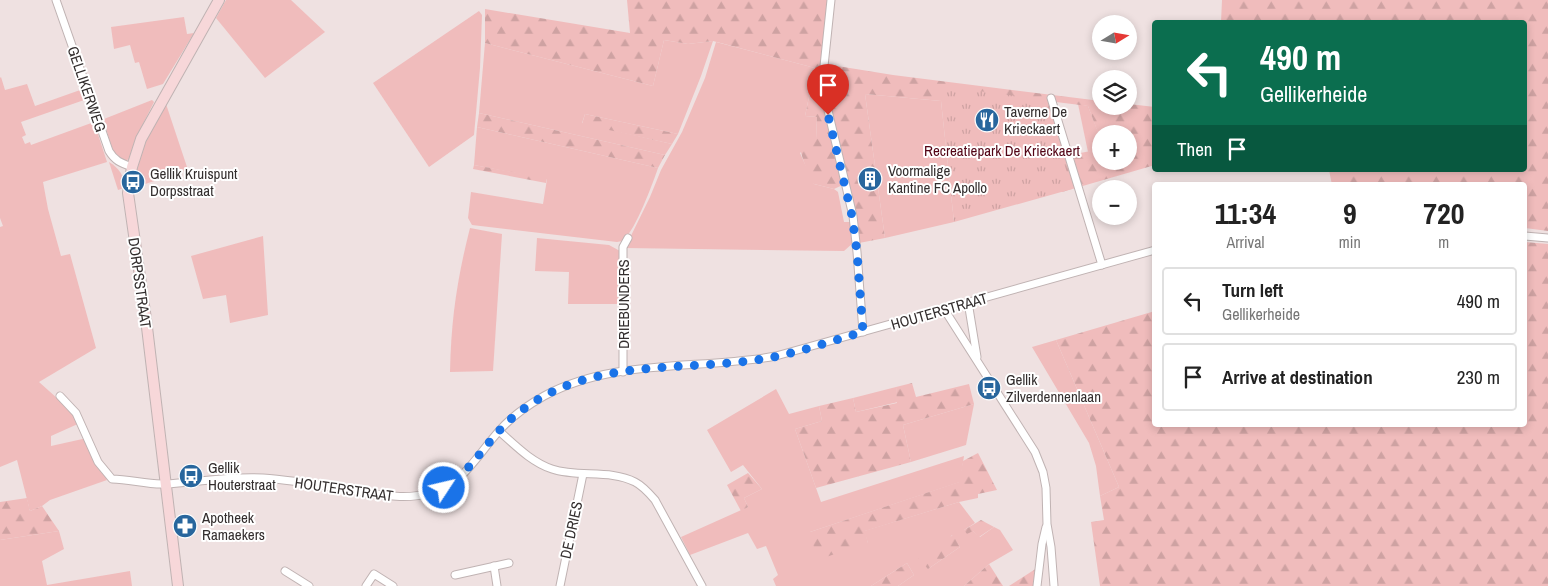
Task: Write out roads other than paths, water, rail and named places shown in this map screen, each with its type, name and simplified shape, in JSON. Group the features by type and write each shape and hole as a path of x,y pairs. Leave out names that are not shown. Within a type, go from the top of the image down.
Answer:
{"street":[{"name":"GELLIKERWEG","path":"56,0 109,151 114,159 132,167"},
{"name":"DORPSSTRAAT","path":"178,586 146,319 128,193 132,167 141,139 219,0"},
{"path":"831,0 822,85 852,216 857,252 863,332"},
{"path":"1051,98 1102,265"},
{"path":"1527,236 1548,238"},
{"name":"DRIEBUNDERS","path":"623,372 624,248 628,238"},
{"name":"HOUTERSTRAAT","path":"60,396 76,413 98,462 112,478 165,484 227,478 281,479 404,498 433,492 460,476 481,455 499,431 523,410 543,397 587,378 623,372 757,360 776,356 1152,251"},
{"path":"968,302 978,360"},
{"path":"944,309 1035,452 1043,472 1054,586"},
{"path":"499,431 535,461 550,468 566,473 616,476 629,479 645,489 655,500 702,586"},
{"name":"DE DRIES","path":"560,586 583,474"},
{"path":"1037,586 1042,544 1047,524"},
{"path":"456,574 509,563"},
{"path":"494,566 497,586"},
{"path":"285,571 300,584 309,586"},
{"path":"366,586 374,574 393,586"}],"place":[{"name":"Taverne De Krieckaert","path":"987,120"},
{"name":"Voormalige Kantine FC Apollo","path":"870,179"},
{"name":"Gellik Kruispunt Dorpsstraat","path":"133,182"},
{"name":"Gellik Zilverdennenlaan","path":"989,388"},
{"name":"Gellik Houterstraat","path":"191,476"},
{"name":"Apotheek Ramaekers","path":"185,526"}],"park label":[{"name":"Recreatiepark De Krieckaert","path":"1002,150"}]}
